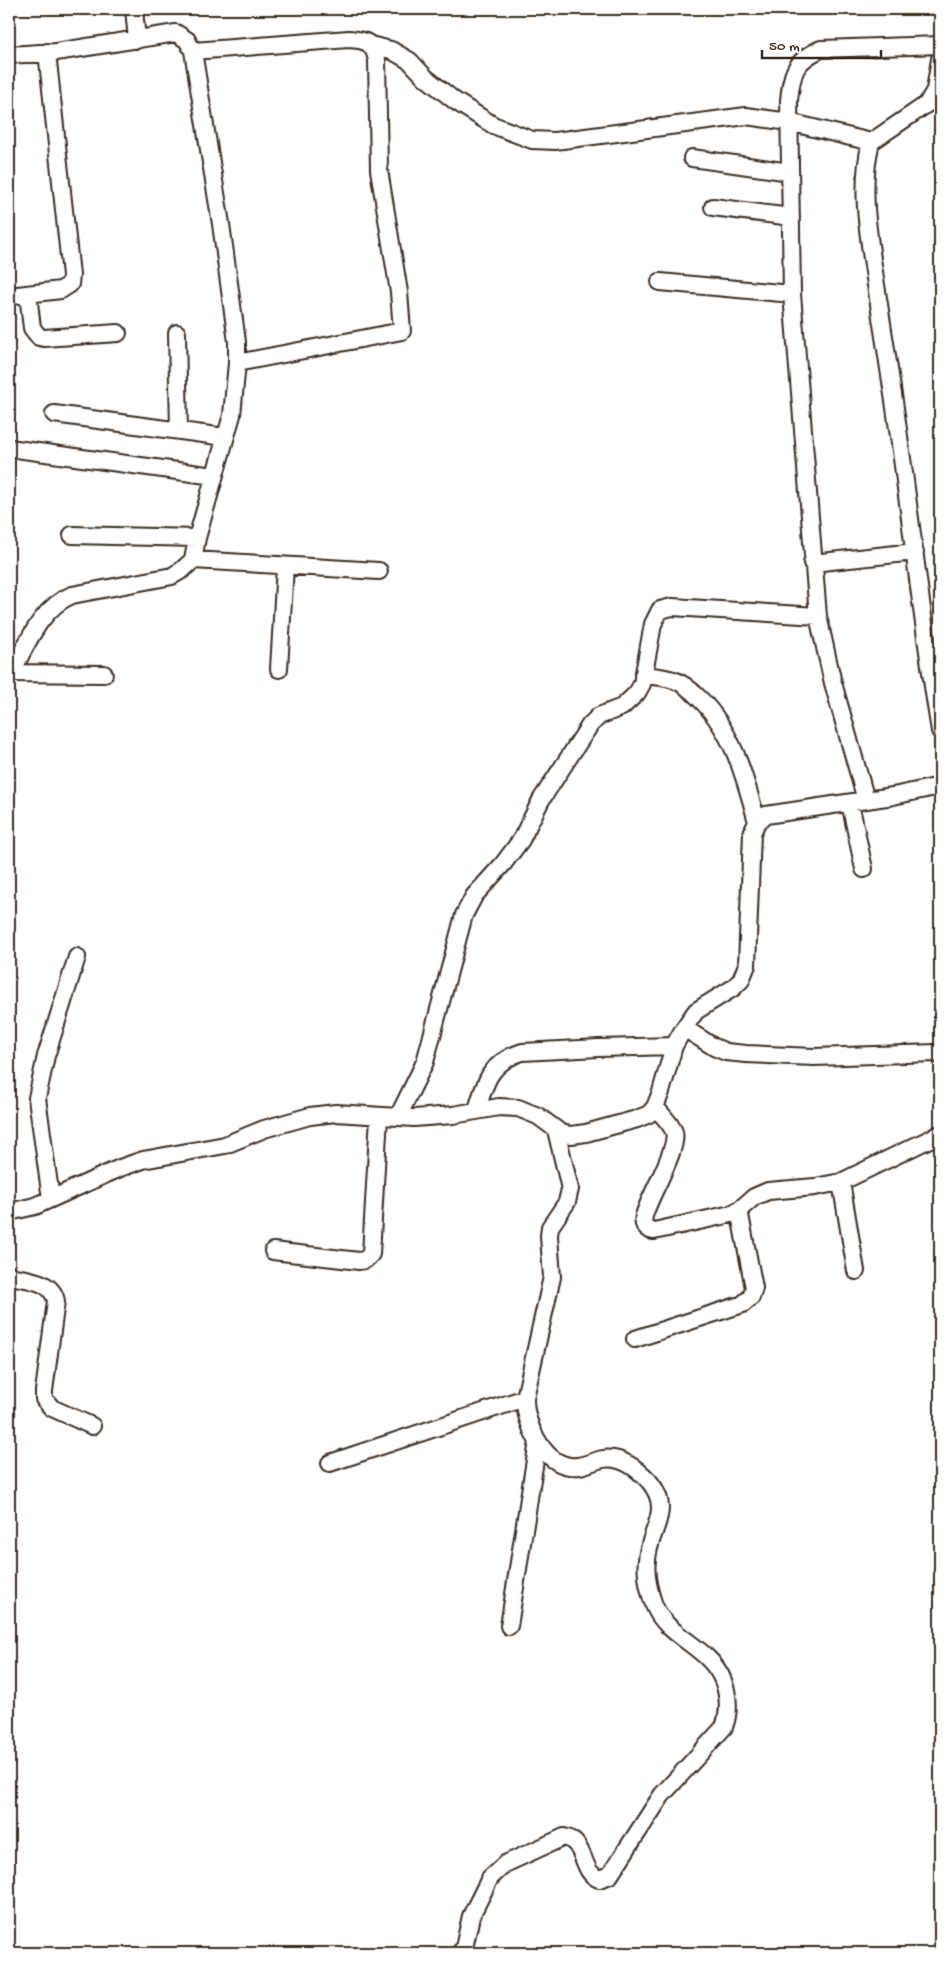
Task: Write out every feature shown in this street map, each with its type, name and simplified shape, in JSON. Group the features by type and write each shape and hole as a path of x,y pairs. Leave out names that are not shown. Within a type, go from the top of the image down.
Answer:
{"street":[{"path":"134,9 137,40"},
{"path":"9,55 47,52 176,33 187,40 193,51 221,224 237,342 234,405 192,560 182,570 172,576 64,598 45,614 10,673"},
{"path":"193,51 349,39 362,40 370,45 391,50 410,60 425,78 493,126 532,140 555,141 746,116 789,122 870,142 934,104 940,60"},
{"path":"237,363 402,331 398,292 379,170 377,60 375,52 370,45"},
{"path":"864,869 858,801 818,616 812,563 792,294 789,100 792,76 800,62 810,54 821,49 940,45"},
{"path":"9,296 62,290 70,284 71,275 47,52"},
{"path":"870,142 865,162 867,220 915,552 925,641 940,731"},
{"path":"692,158 790,172"},
{"path":"713,207 791,216"},
{"path":"660,282 792,294"},
{"path":"28,294 32,328 39,337 118,333"},
{"path":"177,333 179,430"},
{"path":"54,414 225,437"},
{"path":"9,448 214,476"},
{"path":"72,535 197,538"},
{"path":"812,563 915,552"},
{"path":"192,560 379,571"},
{"path":"279,668 284,566"},
{"path":"398,1117 425,1062 464,916 474,896 503,864 521,840 541,800 590,725 599,716 622,707 637,694 642,684 653,624 660,610 666,608 818,616"},
{"path":"10,673 104,674"},
{"path":"643,674 674,680 691,691 715,715 739,761 756,822"},
{"path":"9,1212 35,1206 120,1168 143,1160 224,1145 264,1129 310,1116 336,1113 414,1118 443,1116 499,1107 529,1111 556,1130 571,1135 586,1133 649,1114 655,1107 662,1092 674,1046 684,1028 696,1011 733,988 741,980 747,964 752,833 756,822 766,815 893,796 940,786"},
{"path":"51,1199 37,1098 46,1056 77,957"},
{"path":"684,1028 714,1047 726,1052 814,1057 936,1053 940,1055"},
{"path":"477,1110 485,1083 490,1074 510,1056 522,1052 674,1046"},
{"path":"655,1107 673,1130 675,1137 668,1160 646,1208 643,1222 645,1227 654,1232 731,1214 739,1210 754,1197 768,1191 815,1187 841,1182 940,1134"},
{"path":"273,1251 359,1261 365,1260 371,1254 379,1116"},
{"path":"460,1953 464,1948 471,1916 490,1878 505,1864 564,1837 571,1839 579,1847 593,1876 602,1879 610,1876 662,1795 724,1727 729,1715 728,1699 723,1678 710,1660 666,1623 654,1607 649,1590 647,1559 662,1509 655,1489 640,1471 615,1459 603,1459 590,1464 571,1467 562,1464 548,1454 528,1424 524,1409 525,1398 552,1277 550,1227 567,1202 570,1189 556,1130"},
{"path":"841,1182 856,1271"},
{"path":"634,1339 743,1304 751,1297 754,1288 739,1210"},
{"path":"9,1278 41,1283 50,1288 55,1294 56,1300 44,1399 52,1408 92,1426"},
{"path":"330,1463 525,1398"},
{"path":"509,1626 538,1441"}]}
